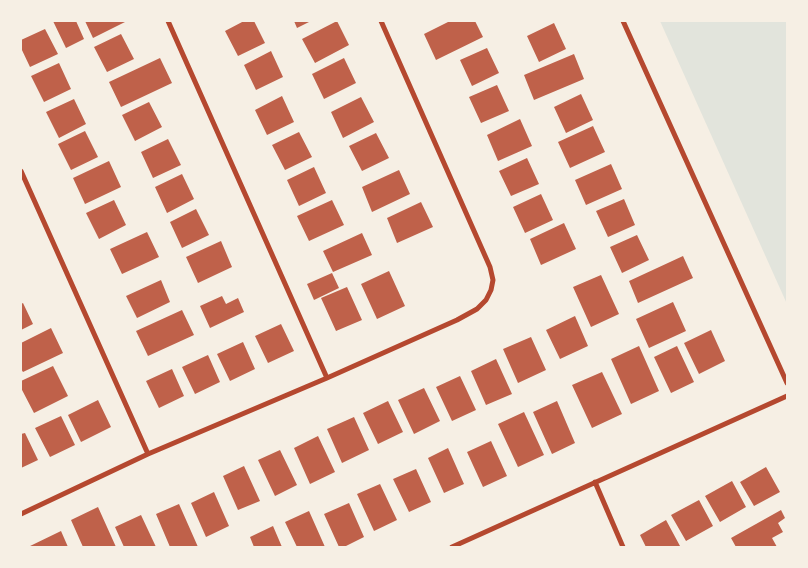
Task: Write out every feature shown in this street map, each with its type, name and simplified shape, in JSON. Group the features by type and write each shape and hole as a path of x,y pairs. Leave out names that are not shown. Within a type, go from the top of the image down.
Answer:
{"street":[{"path":"168,21 327,378"},
{"path":"21,514 148,454 458,320 477,309 486,300 491,290 490,267 381,21"},
{"path":"623,21 787,383"},
{"path":"21,171 148,454"},
{"path":"452,547 787,396"},
{"path":"595,482 623,547"}],"shaded area":[{"path":"660,21 787,21 787,304"}],"building":[{"path":"53,21 76,21 84,39 66,48"},
{"path":"85,21 127,21 93,38"},
{"path":"244,21 254,21 265,43 238,56 225,31"},
{"path":"294,21 311,21 297,28"},
{"path":"337,21 349,45 315,63 302,39"},
{"path":"450,21 475,21 483,37 436,60 424,34"},
{"path":"554,23 566,49 539,62 527,36"},
{"path":"45,29 58,54 30,67 21,48 21,40"},
{"path":"121,34 134,59 107,72 94,47"},
{"path":"487,48 499,73 472,86 460,60"},
{"path":"271,51 283,77 256,90 244,65"},
{"path":"574,54 584,79 534,100 524,75"},
{"path":"160,58 172,83 121,107 109,82"},
{"path":"344,58 356,83 324,99 312,74"},
{"path":"59,63 71,89 44,102 31,76"},
{"path":"497,85 509,111 481,123 469,97"},
{"path":"581,94 593,120 566,133 554,107"},
{"path":"282,96 294,122 267,135 255,110"},
{"path":"361,97 374,122 343,138 331,112"},
{"path":"74,99 86,124 59,138 46,112"},
{"path":"149,102 162,127 135,141 122,115"},
{"path":"520,119 532,146 498,161 487,135"},
{"path":"593,126 605,152 570,168 558,142"},
{"path":"85,131 98,157 71,170 58,144"},
{"path":"299,132 312,157 285,170 272,145"},
{"path":"376,133 389,158 362,171 349,146"},
{"path":"168,139 181,165 153,178 141,152"},
{"path":"527,158 539,184 511,196 499,171"},
{"path":"109,161 121,187 85,204 73,178"},
{"path":"611,164 622,189 586,205 575,180"},
{"path":"314,167 326,193 299,206 287,180"},
{"path":"399,170 410,194 372,212 362,187"},
{"path":"182,174 194,199 167,213 155,187"},
{"path":"541,194 553,220 525,233 513,207"},
{"path":"624,199 635,225 608,237 596,211"},
{"path":"114,200 126,225 99,239 86,213"},
{"path":"332,200 344,225 309,241 297,216"},
{"path":"421,202 433,227 397,243 387,218"},
{"path":"196,209 209,235 182,248 170,222"},
{"path":"564,223 576,249 541,265 530,239"},
{"path":"147,232 159,257 122,274 110,249"},
{"path":"362,233 372,255 333,272 323,251"},
{"path":"637,235 649,260 622,273 610,247"},
{"path":"221,241 232,267 198,283 186,257"},
{"path":"683,256 693,278 638,303 629,281"},
{"path":"389,271 405,306 377,319 361,284"},
{"path":"332,273 339,288 314,300 307,284"},
{"path":"601,275 619,314 591,327 573,287"},
{"path":"161,280 170,302 137,318 126,296"},
{"path":"347,287 362,320 336,331 321,298"},
{"path":"222,296 226,304 238,298 244,312 210,328 200,306"},
{"path":"673,302 686,331 649,348 636,319"},
{"path":"23,303 33,324 21,330 21,304"},
{"path":"182,310 194,335 148,356 136,331"},
{"path":"575,316 588,346 560,359 546,330"},
{"path":"281,324 294,351 268,363 255,336"},
{"path":"51,328 63,353 23,372 21,369 21,343"},
{"path":"711,330 725,361 699,374 684,343"},
{"path":"531,337 546,370 518,383 503,349"},
{"path":"243,342 255,369 230,381 217,354"},
{"path":"639,346 659,391 631,404 611,359"},
{"path":"677,346 694,382 671,393 654,357"},
{"path":"208,355 220,382 195,394 182,367"},
{"path":"496,359 512,394 486,405 471,371"},
{"path":"53,366 68,396 34,413 21,388 21,381"},
{"path":"172,369 184,396 159,408 146,381"},
{"path":"602,372 622,414 592,428 572,385"},
{"path":"460,376 476,410 452,421 436,387"},
{"path":"424,388 440,421 414,434 398,400"},
{"path":"98,400 111,427 81,442 68,415"},
{"path":"388,401 403,432 378,444 363,413"},
{"path":"557,401 575,443 552,454 533,412"},
{"path":"524,412 544,455 518,467 498,424"},
{"path":"61,416 75,445 50,457 35,428"},
{"path":"354,417 369,450 342,463 327,429"},
{"path":"25,433 38,460 21,468 21,434"},
{"path":"318,436 335,472 310,484 294,448"},
{"path":"491,441 507,476 483,487 467,452"},
{"path":"448,448 464,484 444,493 428,458"},
{"path":"280,450 297,485 275,496 258,460"},
{"path":"244,466 260,501 238,510 223,476"},
{"path":"766,467 780,492 754,506 740,482"},
{"path":"416,469 431,502 409,512 393,479"},
{"path":"732,481 746,507 720,522 705,496"},
{"path":"380,484 397,520 374,531 357,494"},
{"path":"214,492 229,526 206,537 191,503"},
{"path":"699,500 713,526 686,541 671,515"},
{"path":"349,503 364,537 344,547 339,547 324,514"},
{"path":"179,504 198,547 170,547 156,514"},
{"path":"98,507 116,547 83,547 71,520"},
{"path":"781,510 785,518 778,523 783,532 772,538 777,547 736,547 731,538"},
{"path":"309,511 325,547 297,547 285,522"},
{"path":"141,515 156,547 124,547 115,527"},
{"path":"666,520 680,546 646,547 640,535"},
{"path":"273,526 282,547 254,547 250,537"},
{"path":"61,531 68,547 28,547"}]}
